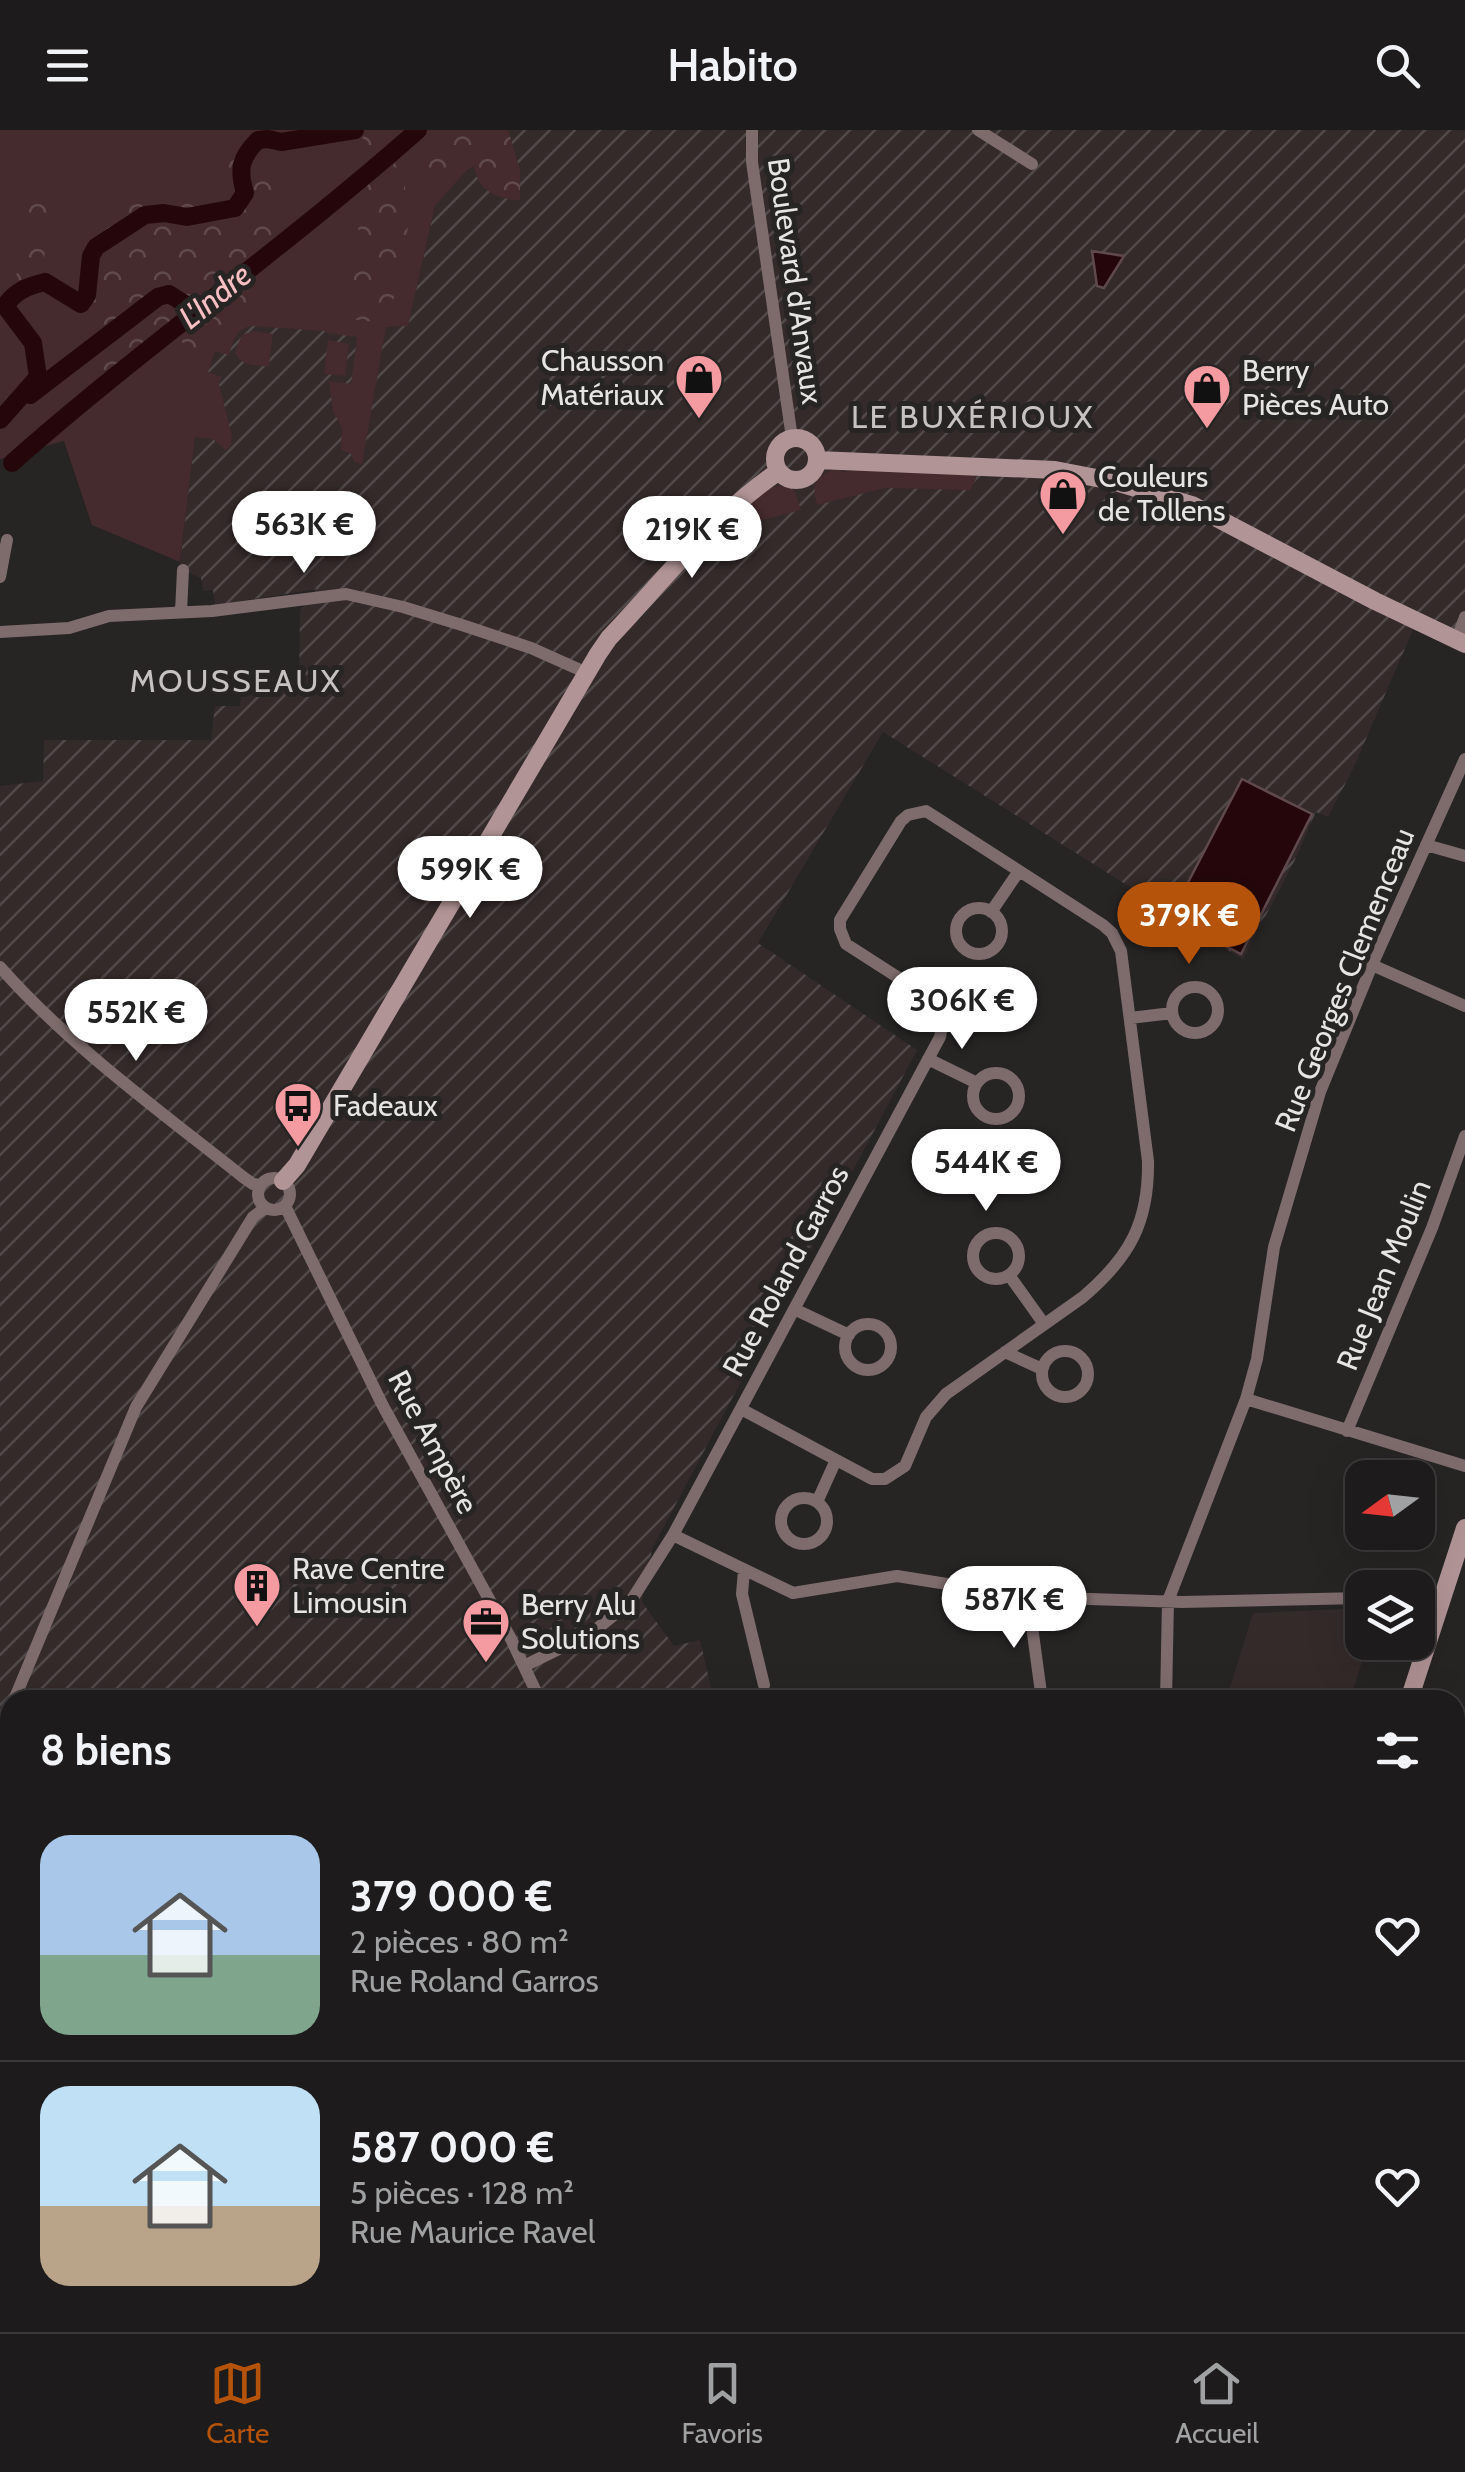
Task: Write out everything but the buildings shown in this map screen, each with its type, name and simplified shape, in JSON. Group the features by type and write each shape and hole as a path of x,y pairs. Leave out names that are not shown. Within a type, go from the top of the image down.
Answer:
{"street":[{"name":"Boulevard d'Anvaux","path":"752,130 752,162 792,438"},
{"path":"978,130 1032,164"},
{"path":"804,439 818,460 813,473 802,480 789,479 779,472 776,452 785,441 804,439"},
{"path":"818,460 1049,469 1112,481 1192,505 1461,642 1465,617"},
{"path":"283,1181 298,1165 368,1049 609,638 741,498 779,472"},
{"path":"0,577 6,540"},
{"path":"181,612 183,570"},
{"path":"0,632 69,628 109,616 212,611 346,594 403,606 531,648 587,674"},
{"name":"Rue Georges Clemenceau","path":"1168,1601 1246,1400 1257,1359 1274,1247 1320,1092 1465,759"},
{"name":"Rue Roland Garros","path":"524,1666 593,1632 632,1601 673,1535 940,1037 944,1022 940,1008 846,944 840,920 900,821 915,812 926,812 1112,933 1121,951 1148,1160 1140,1224 1120,1262 1103,1280 933,1407 905,1466 885,1480 872,1479 741,1409"},
{"path":"1426,845 1465,856"},
{"path":"992,912 1020,872"},
{"path":"1372,966 1465,1006"},
{"path":"0,967 21,991 119,1078 243,1177 260,1185"},
{"path":"1130,1018 1172,1013"},
{"path":"928,1059 977,1083"},
{"name":"Rue Jean Moulin","path":"1348,1431 1432,1228 1465,1136"},
{"path":"273,1178 283,1181 290,1190 285,1206 265,1208 258,1200 260,1185 273,1178"},
{"name":"Rue Ampère","path":"285,1206 383,1406 535,1690"},
{"path":"18,1690 136,1406 254,1217 265,1208"},
{"path":"1009,1276 1044,1324"},
{"path":"794,1309 849,1334"},
{"path":"1005,1352 1042,1369"},
{"path":"1246,1400 1465,1466"},
{"path":"817,1502 836,1460"},
{"path":"1413,1690 1439,1604 1456,1581 1465,1528"},
{"path":"673,1535 792,1593 897,1576 1028,1597 1168,1601 1345,1598"},
{"path":"744,1570 742,1594 764,1685"},
{"path":"1028,1597 1041,1690"},
{"path":"1166,1690 1168,1601"},
{"path":"1435,1604 1439,1604"}],"shaded area":[{"path":"486,130 1465,130 1465,637 1418,618 1353,769 1328,817 1316,812 1243,959 1170,918 1162,907 883,732 758,943 917,1050 652,1549 642,1602 674,1646 700,1640 712,1690 0,1690 0,786 43,781 44,740 211,740 215,706 240,706 242,675 299,675 300,610 317,589 215,605 213,590 203,591 201,578 184,570 179,572 205,351 254,312 408,326 435,206 468,169"},
{"path":"1092,251 1124,256 1104,288 1097,286"},
{"path":"1242,779 1312,814 1241,954 1170,917"},
{"path":"1345,1609 1345,1660 1363,1660 1353,1690 1229,1690 1253,1613"}],"green space":[{"path":"0,130 486,130 480,164 468,169 435,206 408,326 386,327 362,464 341,450 342,428 333,411 329,381 351,384 357,337 251,326 238,333 229,355 215,351 208,372 222,377 219,384 231,445 226,451 213,439 195,437 180,562 92,525 64,441 0,459"},
{"path":"248,130 273,130 269,213 273,237 176,324 113,369 101,371 93,361 95,349 125,327 80,325 62,295 48,289 17,305 11,289 34,191 46,188 57,199 40,275 77,291 96,284 88,243 111,251 117,247 104,227 106,214 173,195 223,195 223,168 238,139"},
{"path":"362,130 414,130 355,174 352,169"},
{"path":"428,130 508,130 520,170 520,200 502,198 486,189 478,179 467,148 440,183 432,182 426,150"},
{"path":"408,153 405,188 409,216 404,264 395,295 384,323 350,319 362,189"},
{"path":"246,283 261,306 224,325 209,339 199,357 188,358 179,333"},
{"path":"255,331 273,334 269,367 245,363 235,352 242,335"},
{"path":"328,340 349,344 345,376 324,374"},
{"path":"840,468 843,472 854,468 971,471 976,479 970,490 885,488 817,505 817,480"},
{"path":"776,486 795,491 801,510 734,524 728,531 725,528 760,492"}],"waterway":[{"path":"0,420 38,377 33,343 5,306 13,296 45,282 81,304 87,295 91,256 96,247 145,215 187,217 235,208 245,193 242,164 258,140 281,142 355,130"},
{"name":"L'Indre","path":"12,463 418,130"},
{"path":"30,395 158,297 169,294 196,311"}],"place":[{"name":"Chausson Matériaux","path":"699,420"},
{"name":"Berry Pièces Auto","path":"1207,430"},
{"name":"Couleurs de Tollens","path":"1063,536"},
{"name":"Fadeaux","path":"298,1148"},
{"name":"Rave Centre Limousin","path":"257,1628"},
{"name":"Berry Alu Solutions","path":"486,1664"}],"district":[{"name":"LE BUXÉRIOUX","path":"973,417"},
{"name":"MOUSSEAUX","path":"236,681"}]}
